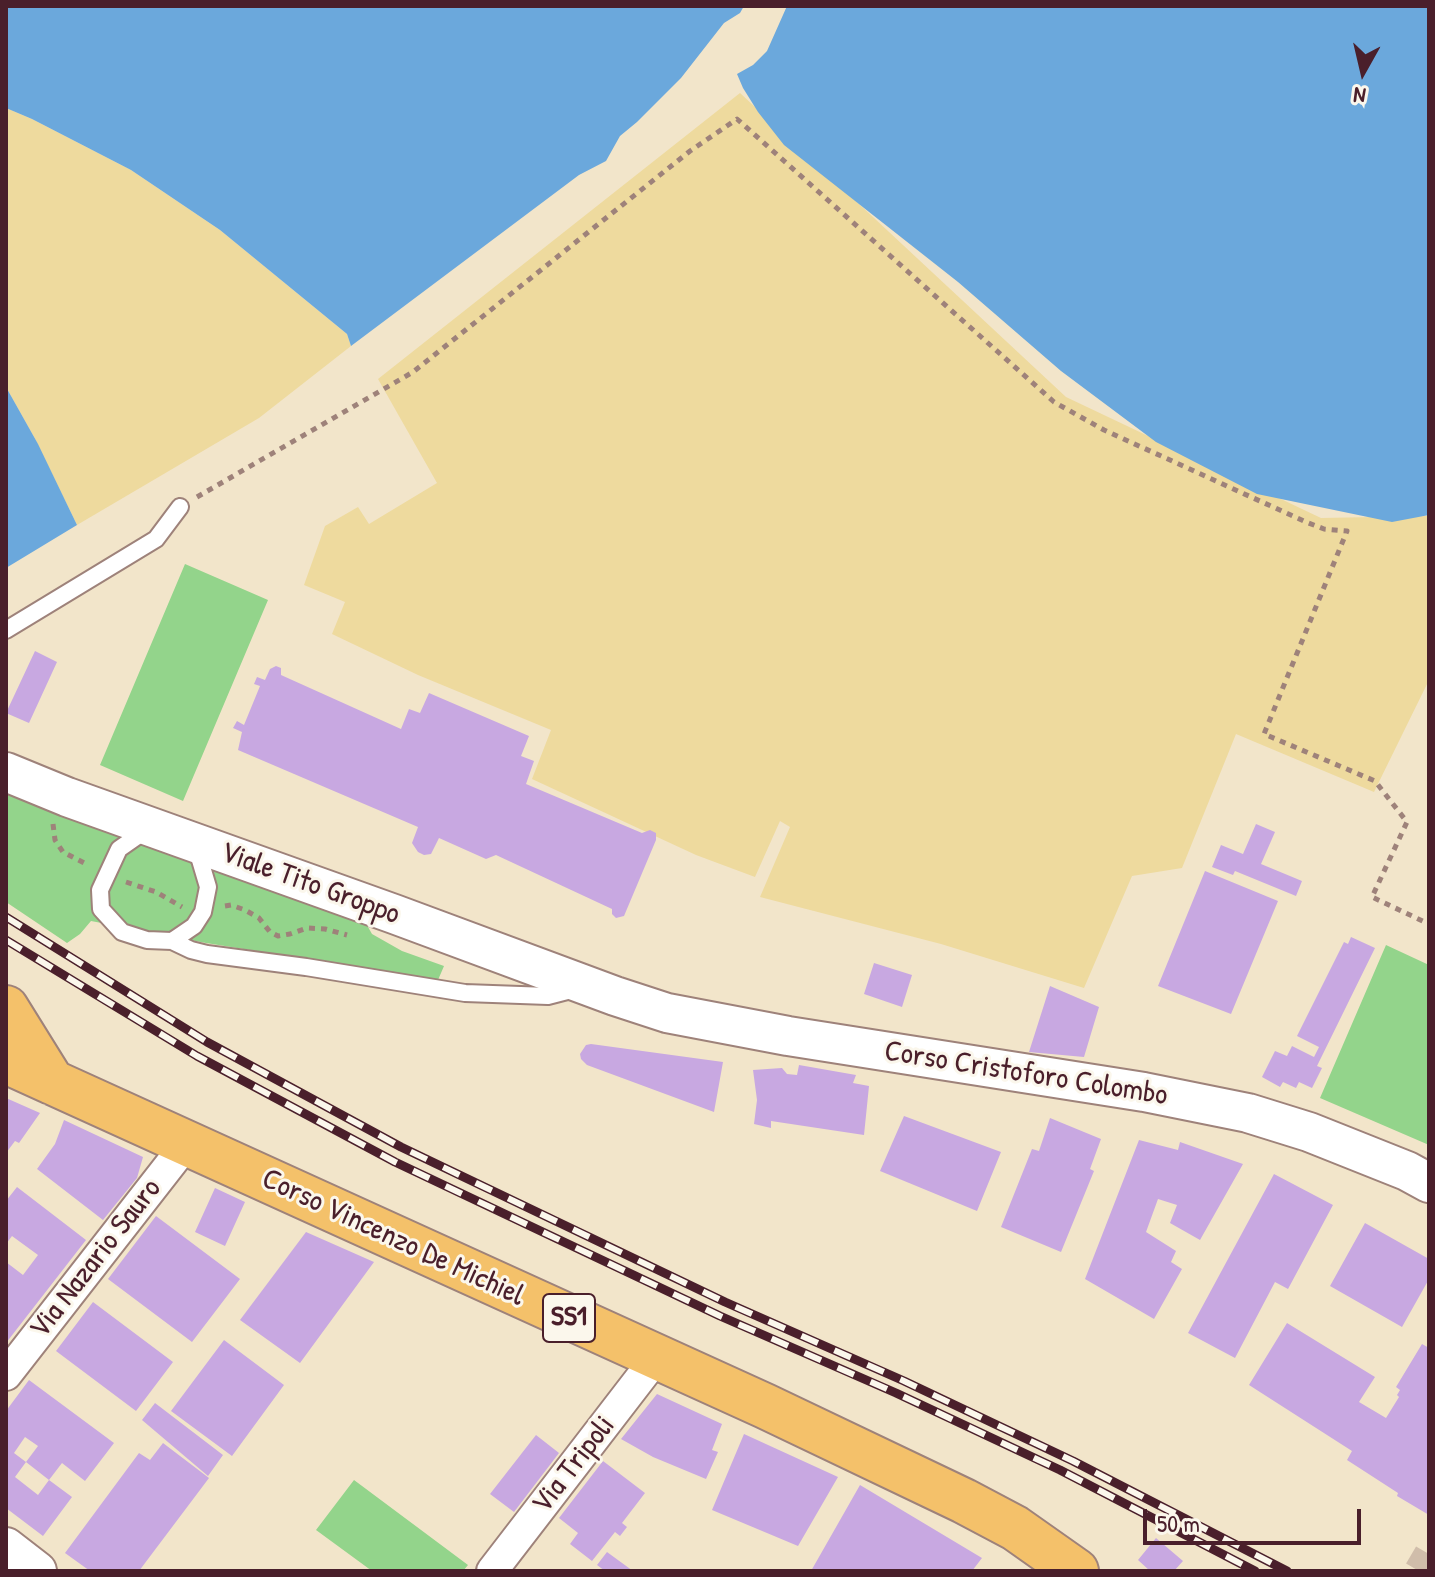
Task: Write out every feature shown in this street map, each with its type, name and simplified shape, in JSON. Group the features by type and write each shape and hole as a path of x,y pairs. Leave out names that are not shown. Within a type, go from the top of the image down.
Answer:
{"main road":[{"path":"6,1008 52,1082"},
{"name":"Corso Vincenzo De Michiel","path":"6,1061 765,1406 1015,1528 1076,1571"}],"street":[{"name":"Viale Tito Groppo","path":"6,772 601,991"},
{"name":"Corso Cristoforo Colombo","path":"601,991 667,1013 788,1036 1144,1092 1248,1113 1309,1132 1407,1171 1429,1183"},
{"name":"Via Nazario Sauro","path":"6,1375 187,1143"},
{"name":"Via Tripoli","path":"492,1571 656,1358"},
{"path":"6,1547 37,1571"}],"lane":[{"path":"6,630 156,539 180,507"},
{"path":"151,827 119,849 100,890 101,909 122,932 147,940 172,941 207,954 465,993 548,996 601,991"},
{"path":"172,941 194,926 203,912 208,887 192,842"}],"path":[{"path":"180,507 413,372 690,151 737,119 1054,402 1104,430 1306,522 1324,529 1347,531 1264,734 1375,781 1407,822 1372,897 1429,924"}],"green space":[{"path":"185,564 268,600 183,801 100,765"},
{"path":"6,792 364,920 372,934 402,951 444,966 438,980 206,943 91,921 67,943 6,902"},
{"path":"1386,945 1429,965 1429,1145 1320,1098"},
{"path":"354,1480 468,1565 463,1571 372,1571 316,1530"}],"sand":[{"path":"740,93 1066,397 1321,518 1429,515 1429,680 1374,792 1236,734 1182,868 1132,876 1084,988 941,944 760,897 790,827 780,821 755,877 696,855 532,779 551,730 418,675 332,634 345,602 304,585 325,526 358,507 369,524 437,483 378,379"},
{"path":"6,108 131,170 220,230 347,334 351,346 259,418 77,525 6,387"}],"water":[{"path":"6,6 744,6 740,13 724,23 681,78 620,136 606,161 579,175 351,346 347,334 220,230 131,170 6,108"},
{"path":"787,6 1429,6 1429,515 1392,522 1257,494 1156,442 1061,371 958,282 784,145 758,112 737,74 753,65 767,51"},
{"path":"6,387 77,525 6,568"}],"building":[{"path":"35,651 57,662 29,723 6,713"},
{"path":"276,666 281,668 281,675 401,729 409,709 420,713 429,693 529,736 521,756 534,761 526,784 642,833 650,830 656,833 656,840 624,916 616,918 612,909 496,855 486,859 439,838 431,854 424,855 412,843 418,827 238,750 242,732 233,728 237,721 244,725 260,686 254,684 257,677 265,680 270,669"},
{"path":"1256,824 1275,832 1261,864 1302,881 1296,896 1235,871 1233,875 1212,867 1221,845 1243,854"},
{"path":"1205,871 1278,901 1231,1014 1158,986"},
{"path":"1351,937 1375,948 1317,1066 1322,1068 1312,1088 1299,1082 1296,1088 1283,1082 1280,1087 1262,1077 1275,1051 1287,1056 1292,1046 1314,1057 1319,1047 1297,1036 1344,942 1348,944"},
{"path":"874,963 912,975 902,1007 864,994"},
{"path":"1050,986 1099,1007 1084,1057 1029,1052"},
{"path":"586,1045 723,1062 714,1112 587,1065 580,1054"},
{"path":"799,1065 856,1075 853,1083 869,1086 864,1135 771,1121 771,1128 754,1124 757,1100 753,1070 782,1068 787,1074 797,1075"},
{"path":"6,1098 40,1113 19,1143 15,1141 6,1153"},
{"path":"904,1116 1001,1152 977,1211 880,1171"},
{"path":"1050,1118 1101,1139 1090,1169 1094,1171 1061,1252 1001,1227 1032,1149 1039,1151"},
{"path":"64,1120 143,1157 137,1178 103,1220 37,1169 55,1144"},
{"path":"1139,1140 1178,1150 1180,1142 1243,1164 1200,1240 1170,1223 1177,1205 1158,1199 1146,1232 1176,1251 1171,1262 1182,1269 1154,1319 1085,1279"},
{"path":"1274,1174 1333,1205 1288,1289 1275,1282 1235,1358 1188,1333"},
{"path":"17,1187 86,1240 6,1343 6,1262 23,1275 38,1255 12,1236 6,1244 6,1201"},
{"path":"215,1188 245,1202 225,1246 195,1232"},
{"path":"156,1216 240,1279 192,1342 108,1279"},
{"path":"1365,1223 1429,1259 1429,1279 1402,1327 1330,1286"},
{"path":"306,1232 374,1262 300,1363 240,1320"},
{"path":"93,1302 173,1362 136,1411 56,1351"},
{"path":"1287,1323 1375,1377 1359,1402 1386,1418 1399,1397 1400,1390 1396,1387 1422,1344 1429,1348 1429,1515 1347,1460 1352,1451 1249,1385"},
{"path":"224,1340 284,1385 232,1456 171,1411"},
{"path":"29,1380 114,1443 85,1481 62,1463 49,1480 72,1497 43,1536 6,1508 6,1411","holes":["25,1437 38,1446 26,1462 14,1453","26,1462 49,1480 38,1495 15,1477"]},
{"path":"657,1394 722,1424 712,1450 718,1452 706,1479 653,1457 621,1439"},
{"path":"155,1403 223,1455 208,1476 142,1420"},
{"path":"744,1434 838,1477 798,1546 712,1510"},
{"path":"536,1435 559,1453 514,1512 490,1494"},
{"path":"163,1443 209,1478 139,1571 90,1571 65,1553 139,1453 150,1460"},
{"path":"603,1461 645,1493 622,1523 627,1527 620,1536 615,1532 592,1561 570,1544 578,1533 559,1518"},
{"path":"860,1485 982,1558 972,1571 811,1571"},
{"path":"1156,1538 1183,1561 1174,1571 1150,1571 1138,1560"},
{"path":"607,1552 633,1571 605,1571 597,1565"}],"tunnel":[{"path":"1419,1571 1429,1554"}],"railway":[{"path":"6,917 207,1042 401,1147 725,1302 904,1381 1073,1461 1287,1571"},
{"path":"6,940 197,1056 395,1162 720,1316 896,1393 1060,1470 1255,1571"}]}
